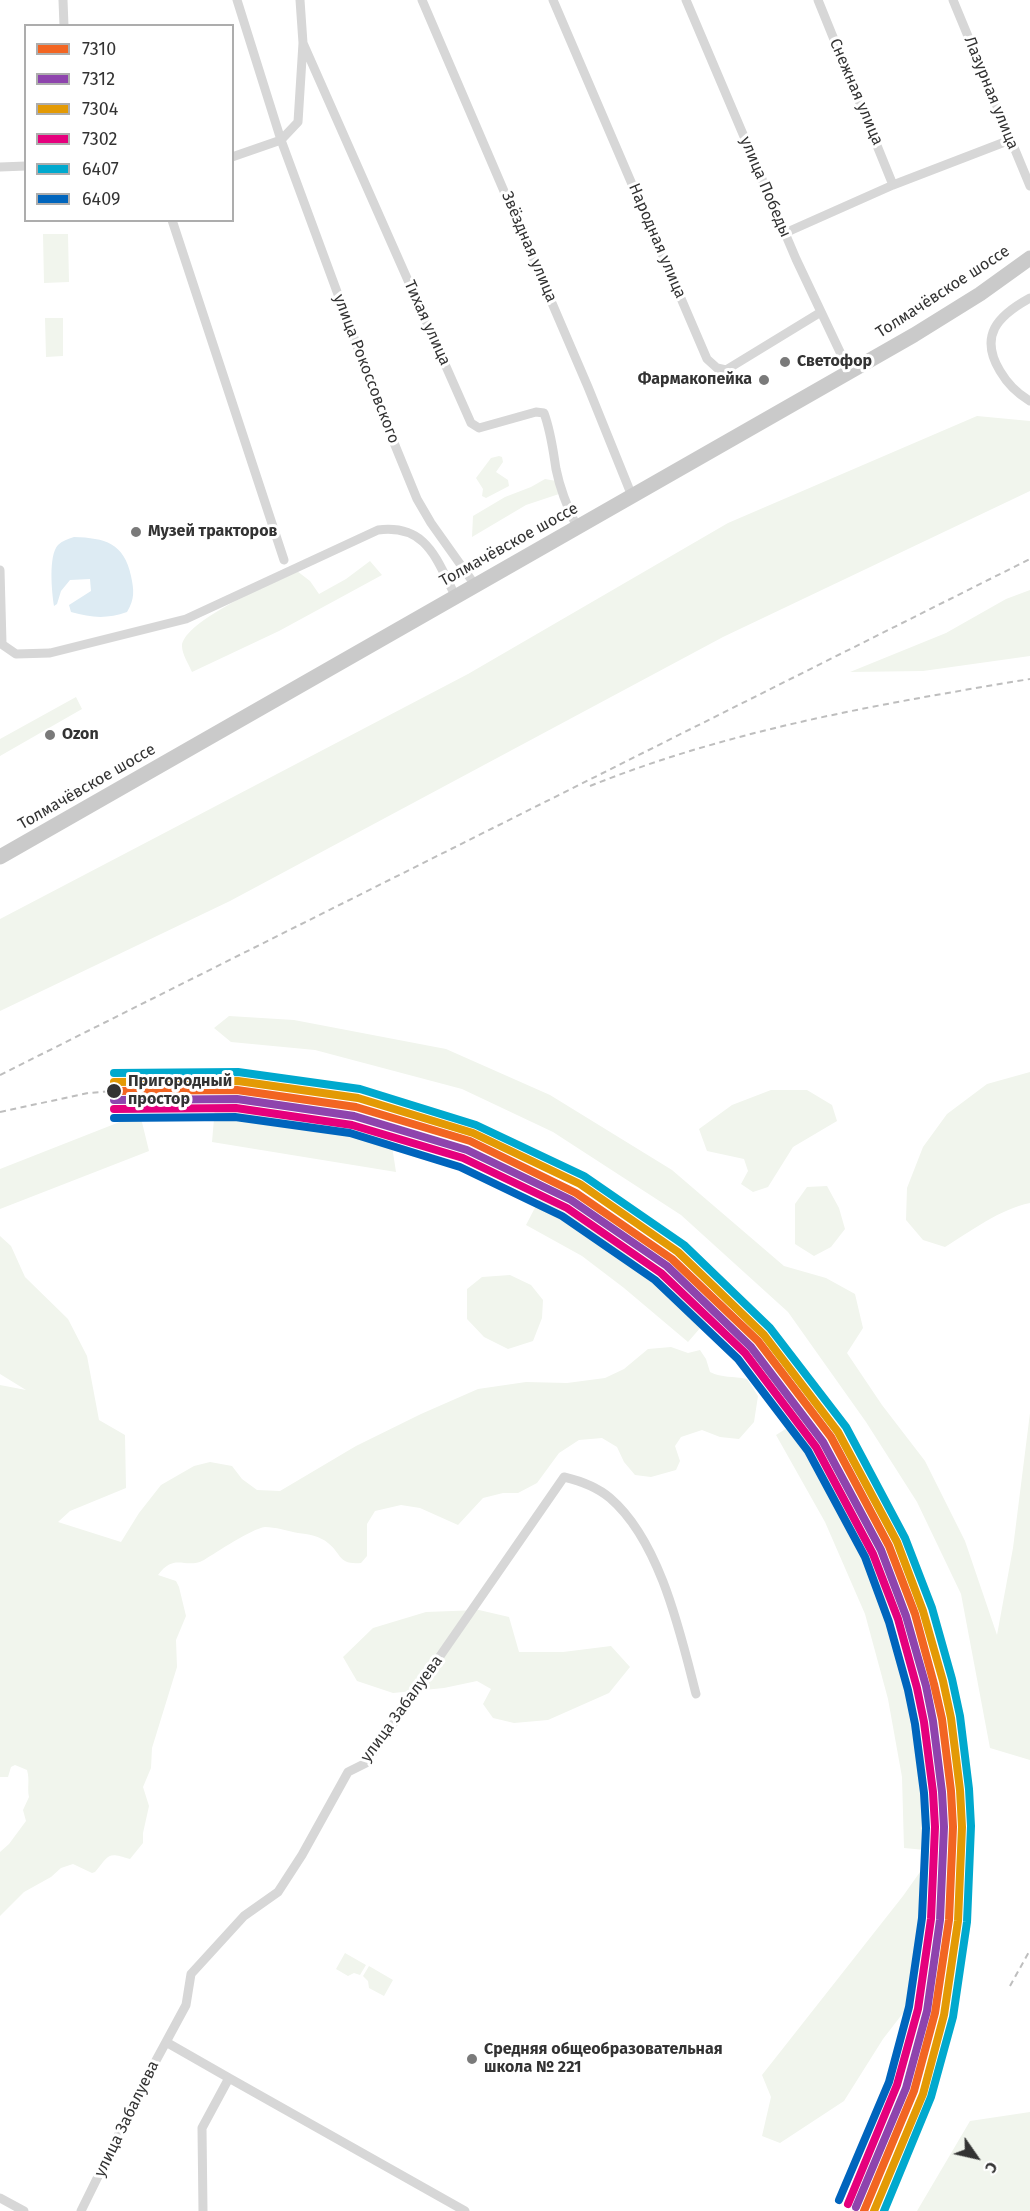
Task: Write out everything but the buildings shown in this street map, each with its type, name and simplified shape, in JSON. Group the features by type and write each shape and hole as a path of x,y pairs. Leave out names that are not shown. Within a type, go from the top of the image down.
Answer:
{"main road":[{"name":"Толмачёвское шоссе","path":"0,857 914,335 980,294 1030,258"}],"street":[{"path":"63,0 64,24"},
{"name":"улица Рокоссовского","path":"237,0 281,140 417,499 431,524 475,585"},
{"path":"234,157 281,140 298,122 303,43 300,0"},
{"name":"Звёздная улица","path":"422,0 588,387 632,496"},
{"name":"Народная улица","path":"553,0 707,358 717,368 726,370 821,312"},
{"name":"улица Победы","path":"686,0 785,233 849,371"},
{"name":"Снежная улица","path":"818,0 893,185"},
{"name":"Лазурная улица","path":"953,0 1030,186"},
{"name":"Тихая улица","path":"303,43 471,423 479,428 536,412 544,414 551,433 557,471 569,511 577,527"},
{"path":"785,233 893,185 1010,140"},
{"path":"0,167 24,166"},
{"path":"173,222 284,560"},
{"path":"1030,298 1018,305 994,328 989,340 992,358 1005,379 1030,401"},
{"path":"0,570 1,643 16,654 50,653 186,619 378,530 396,528 416,535 430,549 455,596"},
{"name":"улица Забалуева","path":"81,2211 186,2005 191,1974 244,1916 278,1892 302,1855 348,1772 366,1763 564,1477 584,1482 610,1497 632,1523 652,1556 680,1633 696,1694"},
{"path":"166,2042 465,2211"},
{"path":"203,2211 202,2128 229,2078"},
{"path":"0,2198 24,2211"}],"shaded area":[{"path":"43,234 68,234 69,282 44,283"},
{"path":"45,318 63,318 63,356 46,357"},
{"path":"977,416 1030,421 1030,491 723,637 230,901 0,1011 0,919 468,674 728,523"},
{"path":"502,457 503,462 496,472 508,480 509,486 486,498 482,496 483,489 476,478 491,458"},
{"path":"545,479 562,482 562,493 526,505 472,537 473,516 505,497"},
{"path":"74,537 95,539 112,544 124,556 133,590 133,599 127,612 99,617 71,612 69,605 91,591 90,579 70,580 61,591 57,604 54,606 52,575 55,550 61,542"},
{"path":"370,561 382,575 279,631 192,672 182,646 186,636 213,614 297,571 310,581 319,594 346,579"},
{"path":"1030,590 1030,656 923,671 850,672 946,633 1006,599"},
{"path":"76,697 82,709 0,756 0,739"},
{"path":"229,1016 294,1020 446,1049 550,1095 672,1170 784,1266 826,1278 855,1294 863,1328 847,1353 882,1405 925,1461 965,1541 997,1635 1013,1548 1030,1413 1030,1760 990,1748 961,1594 917,1502 866,1422 788,1312 681,1215 553,1132 462,1089 315,1050 231,1042 214,1028"},
{"path":"1030,1072 1030,1203 997,1215 945,1247 923,1240 906,1220 907,1188 923,1147 947,1114 987,1084"},
{"path":"771,1090 807,1090 832,1105 837,1121 793,1147 768,1187 753,1192 741,1184 748,1171 744,1159 707,1151 699,1129 732,1105"},
{"path":"215,1107 390,1133 396,1172 212,1142"},
{"path":"140,1114 149,1151 0,1209 0,1169"},
{"path":"827,1186 839,1208 845,1229 831,1247 814,1256 795,1244 795,1204 807,1187"},
{"path":"540,1198 596,1230 708,1319 688,1342 582,1256 526,1225"},
{"path":"0,1236 11,1246 25,1277 68,1319 87,1356 99,1420 125,1435 126,1488 70,1511 58,1522 121,1542 139,1513 161,1485 194,1466 210,1462 232,1466 242,1479 257,1490 280,1491 356,1446 478,1389 526,1382 567,1383 605,1378 624,1369 648,1349 671,1347 688,1353 700,1350 710,1372 747,1379 758,1396 754,1422 739,1439 720,1437 702,1430 681,1437 675,1446 680,1461 676,1470 651,1477 635,1475 624,1462 617,1447 602,1438 579,1440 559,1453 537,1483 518,1493 503,1493 483,1498 458,1525 420,1508 401,1505 375,1511 367,1524 367,1556 361,1563 344,1560 328,1543 318,1537 265,1527 243,1536 197,1563 170,1564 158,1575 176,1581 186,1616 176,1640 177,1667 152,1748 151,1768 143,1787 149,1806 143,1843 130,1859 110,1856 92,1873 73,1864 61,1868 51,1877 24,1892 0,1916 0,1852 26,1821 23,1810 29,1797 27,1770 15,1765 11,1767 8,1777 0,1777 0,1385 26,1390 0,1374"},
{"path":"510,1275 531,1285 543,1300 542,1318 533,1341 508,1349 484,1337 467,1319 467,1289 482,1277"},
{"path":"800,1420 851,1512 879,1573 926,1766 925,1850 904,1848 902,1777 888,1699 865,1614 825,1522 776,1435"},
{"path":"479,1610 509,1617 519,1652 563,1652 611,1646 630,1667 609,1693 548,1720 514,1723 493,1718 483,1704 491,1689 477,1681 444,1688 393,1693 357,1681 343,1657 373,1628 426,1612"},
{"path":"927,1862 922,1946 910,2004 883,2039 844,2101 780,2143 762,2136 771,2097 762,2075 903,1896"},
{"path":"345,1953 366,1965 360,1975 354,1973 348,1976 336,1969"},
{"path":"369,1966 393,1980 384,1996 369,1988 368,1981 363,1976"},
{"path":"1030,2112 1030,2211 917,2211 970,2121"}],"railway":[{"path":"0,1075 1030,559"},
{"path":"590,786 698,749 807,720 1030,679"},
{"path":"0,1112 88,1093 114,1091"},
{"path":"1010,1986 1030,1950"}],"transit line":[{"name":"6407","path":"114,1073 238,1072 360,1089 476,1125 584,1176 684,1245 770,1328 846,1427 905,1538 932,1608 960,1716 971,1826 967,1922 953,2017 931,2097 884,2211"},
{"name":"7304","path":"114,1082 238,1081 358,1098 473,1133 580,1184 678,1252 764,1335 838,1432 897,1542 923,1611 951,1718 962,1827 958,1921 944,2015 923,2094 874,2211"},
{"name":"7310","path":"114,1091 237,1090 356,1107 470,1141 576,1193 672,1259 758,1341 831,1437 889,1546 915,1614 942,1719 953,1827 949,1920 935,2013 914,2091 864,2211"},
{"name":"7312","path":"114,1100 237,1099 354,1116 467,1150 571,1200 667,1266 751,1347 823,1442 881,1550 906,1616 926,1686 933,1721 944,1827 940,1920 927,2011 906,2088 856,2207"},
{"name":"7302","path":"114,1109 236,1108 352,1125 463,1158 567,1208 661,1273 745,1353 816,1447 873,1554 898,1619 924,1722 935,1827 931,1919 918,2009 897,2085 848,2204"},
{"name":"6409","path":"114,1118 235,1117 350,1133 460,1167 562,1216 655,1280 738,1359 808,1451 865,1557 889,1622 915,1724 926,1828 922,1918 909,2007 889,2082 839,2200"}],"place":[{"name":"Светофор","path":"785,362"},
{"name":"Фармакопейка","path":"764,380"},
{"name":"Музей тракторов","path":"136,532"},
{"name":"Ozon","path":"50,735"},
{"name":"Пригородный простор","path":"114,1091"},
{"name":"Средняя общеобразовательная школа № 221","path":"472,2059"}]}
